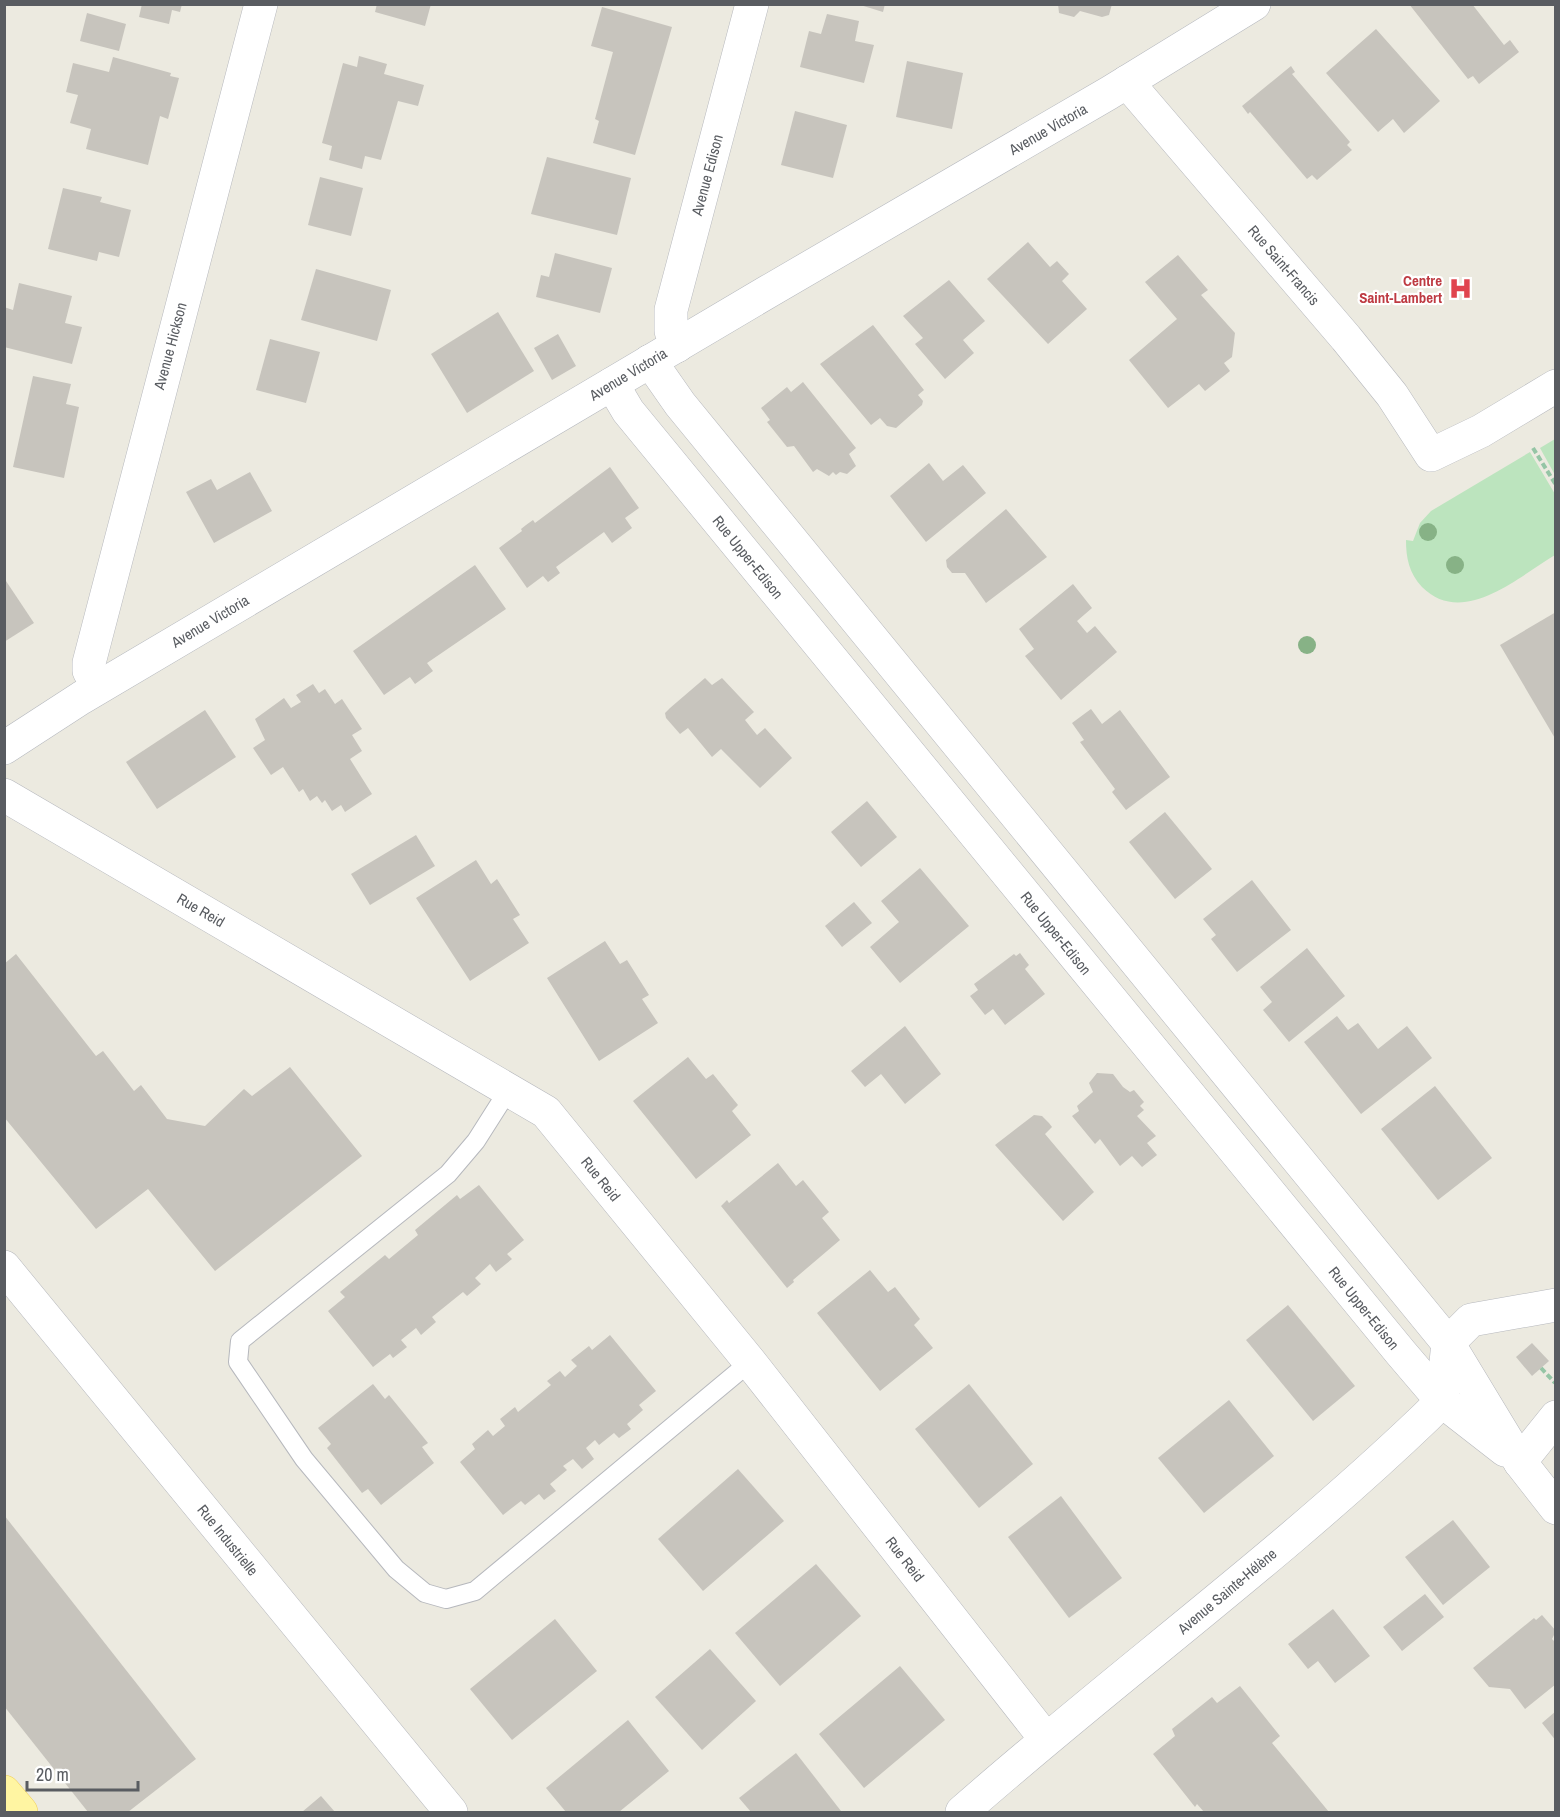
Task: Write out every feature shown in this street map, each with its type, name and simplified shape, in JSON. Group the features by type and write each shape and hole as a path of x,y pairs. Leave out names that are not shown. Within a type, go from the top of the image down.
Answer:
{"main road":[{"path":"4,1792 21,1812"}],"street":[{"name":"Avenue Hickson","path":"98,687 88,671 89,663 261,4"},
{"name":"Avenue Edison","path":"663,353 671,331 671,310 752,4"},
{"name":"Avenue Victoria","path":"4,748 98,687 1127,82 1246,7"},
{"name":"Rue Saint-Francis","path":"1127,82 1346,338 1392,395 1431,455 1481,431 1556,386"},
{"name":"Rue Upper-Edison","path":"663,353 687,414 1448,1343 1520,1462 1556,1508"},
{"name":"Rue Upper-Edison","path":"612,384 636,420 1442,1401 1520,1462"},
{"name":"Rue Reid","path":"4,795 546,1112 750,1362 1045,1738"},
{"name":"Rue Industrielle","path":"4,1267 451,1812"},
{"path":"1442,1401 1448,1343 1471,1320 1556,1305"},
{"name":"Avenue Sainte-Hélène","path":"962,1812 1045,1738 1209,1608 1407,1436 1442,1401"},
{"path":"1520,1462 1556,1417"}],"lane":[{"path":"509,1089 476,1141 448,1174 240,1341 238,1362 304,1459 396,1569 425,1593 446,1599 475,1591 750,1362"}],"path":[{"path":"1533,448 1556,485"},
{"path":"1541,1368 1556,1384"}],"green space":[{"path":"1555,439 1555,475 1540,448"},
{"path":"1530,452 1555,494 1555,555 1507,586 1472,601 1455,602 1438,598 1422,587 1409,565 1406,540 1413,541 1420,523 1431,511"}],"building":[{"path":"142,4 182,4 180,12 172,10 169,24 139,17"},
{"path":"377,4 431,4 425,26 375,12"},
{"path":"857,4 885,4 883,12"},
{"path":"1058,4 1112,4 1109,15 1102,17 1080,11 1074,17 1059,13"},
{"path":"1409,4 1472,4 1504,45 1510,40 1519,52 1479,84 1473,76 1468,79"},
{"path":"602,7 672,27 635,155 593,143 599,121 595,119 613,52 591,46"},
{"path":"87,13 126,24 119,51 80,41"},
{"path":"827,14 859,21 855,41 874,45 864,83 800,67 809,31 821,34"},
{"path":"1376,29 1440,101 1404,133 1393,119 1378,132 1326,73"},
{"path":"359,56 387,64 384,74 424,85 418,106 398,101 381,160 365,156 362,169 329,160 332,146 322,143 343,63 357,67"},
{"path":"113,57 171,73 170,76 179,78 168,119 160,116 148,165 86,149 91,129 70,123 78,95 66,92 73,63 109,72"},
{"path":"907,61 963,73 952,129 896,117"},
{"path":"1291,66 1295,72 1292,74 1350,142 1347,145 1352,150 1317,180 1312,175 1307,179 1250,112 1248,114 1242,106"},
{"path":"795,111 847,125 833,178 781,165"},
{"path":"547,157 631,178 617,235 531,214"},
{"path":"320,177 363,188 351,236 308,225"},
{"path":"63,188 102,197 100,202 131,210 119,257 99,252 97,261 48,249"},
{"path":"1028,242 1050,267 1057,261 1069,274 1062,281 1087,309 1048,344 987,279"},
{"path":"555,253 612,268 600,313 536,297 541,275 549,277"},
{"path":"1178,255 1208,290 1201,295 1235,333 1232,357 1224,363 1230,371 1205,391 1199,384 1168,408 1129,360 1177,319 1145,282"},
{"path":"316,269 391,290 377,341 301,320"},
{"path":"949,280 985,321 963,340 974,353 945,379 915,344 923,338 903,316"},
{"path":"19,283 72,296 65,323 82,327 72,364 4,347 4,307 13,310"},
{"path":"498,312 534,371 467,413 431,354"},
{"path":"873,325 924,390 918,395 923,401 922,405 896,428 887,426 880,418 871,425 820,364"},
{"path":"558,334 576,366 552,380 534,348"},
{"path":"270,339 320,352 306,403 256,390"},
{"path":"33,376 71,384 66,404 79,407 64,478 13,467"},
{"path":"803,382 856,448 849,454 856,466 847,474 840,472 836,475 833,472 829,476 817,469 813,472 794,446 787,447 767,422 770,420 761,408 787,387 791,392"},
{"path":"929,463 943,481 963,465 986,493 926,542 890,496"},
{"path":"610,467 639,508 625,518 632,528 612,543 604,532 556,567 560,573 548,582 543,576 527,588 499,548 522,531 521,529 526,525 533,520 535,523"},
{"path":"250,472 272,511 214,543 186,492 211,479 217,490"},
{"path":"1006,509 1047,557 986,603 965,573 952,573 947,567 946,560"},
{"path":"475,565 506,609 427,663 433,671 415,684 410,677 384,695 353,651"},
{"path":"4,578 34,623 4,642"},
{"path":"1073,584 1092,608 1077,621 1087,633 1095,626 1117,652 1061,700 1025,656 1034,649 1019,629"},
{"path":"1556,612 1556,740 1500,645"},
{"path":"705,678 712,685 722,678 754,712 745,720 757,735 765,728 792,758 760,788 721,749 712,757 688,728 680,734 666,718 665,713"},
{"path":"313,684 319,693 325,689 335,704 342,699 362,729 352,735 362,751 350,759 372,794 345,812 341,805 332,811 325,800 322,803 317,796 310,801 303,789 299,792 283,767 271,775 253,748 265,740 255,719 284,698 291,708 301,702 296,695"},
{"path":"1091,709 1102,724 1120,710 1170,777 1126,810 1112,792 1115,789 1080,742 1084,740 1072,723"},
{"path":"205,710 236,757 157,809 126,762"},
{"path":"867,801 897,837 861,867 831,832"},
{"path":"1165,812 1212,869 1175,899 1129,842"},
{"path":"416,835 435,866 370,905 351,874"},
{"path":"476,860 491,884 497,879 520,915 513,919 529,943 470,981 416,898"},
{"path":"920,868 969,926 900,983 870,947 899,922 881,901"},
{"path":"1252,880 1291,930 1237,972 1211,939 1216,935 1203,919"},
{"path":"854,902 872,923 842,947 825,926"},
{"path":"605,941 620,964 627,960 649,995 642,999 658,1023 599,1061 547,978"},
{"path":"1307,948 1345,996 1289,1042 1263,1010 1272,1002 1260,987"},
{"path":"1020,953 1029,965 1025,969 1045,994 1005,1025 993,1009 985,1015 970,996 978,990 974,984 1014,954 1016,956"},
{"path":"16,954 96,1056 103,1051 134,1091 141,1085 167,1119 205,1126 244,1089 252,1096 290,1067 362,1156 215,1271 148,1189 96,1229 4,1117 4,964"},
{"path":"1337,1016 1348,1030 1358,1023 1378,1049 1407,1026 1432,1058 1361,1114 1304,1042"},
{"path":"905,1026 941,1074 905,1104 881,1074 865,1087 851,1071"},
{"path":"688,1057 706,1079 713,1074 738,1105 732,1111 751,1135 696,1179 633,1101"},
{"path":"1097,1073 1113,1074 1123,1087 1130,1092 1134,1090 1144,1102 1140,1106 1144,1110 1137,1116 1156,1136 1147,1143 1157,1155 1142,1167 1132,1156 1120,1166 1100,1139 1095,1144 1072,1116 1079,1111 1077,1106 1093,1092 1089,1083"},
{"path":"1435,1086 1492,1158 1438,1200 1381,1129"},
{"path":"1034,1115 1042,1116 1049,1123 1052,1127 1045,1134 1094,1192 1063,1221 995,1145"},
{"path":"778,1163 796,1186 803,1180 829,1212 822,1218 840,1240 793,1280 794,1282 787,1288 721,1206 727,1200 729,1203"},
{"path":"479,1185 524,1240 507,1254 512,1259 496,1272 490,1264 475,1278 481,1284 467,1296 463,1292 432,1317 436,1322 421,1335 416,1328 401,1340 407,1347 393,1358 390,1354 373,1367 328,1311 345,1297 340,1292 385,1255 389,1259 418,1235 415,1230 457,1195 460,1199"},
{"path":"870,1270 888,1292 895,1287 920,1319 914,1325 933,1348 880,1391 817,1313"},
{"path":"1288,1305 1355,1386 1313,1421 1246,1340"},
{"path":"610,1335 656,1391 639,1405 643,1410 627,1424 631,1429 619,1438 614,1433 599,1445 595,1440 586,1448 594,1459 582,1469 573,1459 563,1466 567,1470 550,1484 556,1491 544,1500 539,1494 525,1505 521,1501 503,1515 460,1462 475,1449 472,1444 488,1430 493,1436 505,1426 500,1419 515,1407 518,1412 551,1385 547,1381 560,1371 565,1377 577,1366 571,1360 589,1346 592,1350"},
{"path":"1532,1343 1549,1361 1532,1376 1516,1357"},
{"path":"373,1384 385,1399 389,1395 428,1443 422,1447 434,1463 381,1505 368,1489 362,1493 327,1448 331,1444 318,1428"},
{"path":"969,1384 1033,1464 979,1508 915,1429"},
{"path":"1229,1400 1274,1456 1204,1513 1158,1458"},
{"path":"738,1469 784,1521 703,1591 658,1539"},
{"path":"1061,1496 1122,1578 1069,1618 1008,1537"},
{"path":"4,1515 196,1759 128,1812 88,1812 4,1706"},
{"path":"1453,1520 1490,1567 1443,1605 1405,1557"},
{"path":"816,1564 861,1616 780,1686 735,1633"},
{"path":"1425,1594 1444,1617 1402,1651 1383,1627"},
{"path":"1333,1609 1370,1656 1335,1683 1318,1661 1308,1669 1288,1644"},
{"path":"1542,1615 1556,1631 1552,1639 1556,1643 1556,1684 1525,1709 1510,1689 1489,1687 1473,1668 1534,1618 1536,1620"},
{"path":"555,1619 597,1671 512,1740 470,1689"},
{"path":"710,1649 756,1701 702,1750 655,1697"},
{"path":"900,1666 945,1720 864,1788 819,1734"},
{"path":"1240,1686 1280,1736 1272,1743 1329,1812 1204,1812 1197,1804 1195,1807 1153,1754 1175,1736 1172,1729 1212,1697 1217,1703"},
{"path":"1556,1711 1556,1741 1542,1723"},
{"path":"628,1720 669,1771 619,1812 566,1812 546,1788"},
{"path":"796,1753 841,1811 751,1812 739,1798"},
{"path":"321,1796 335,1812 302,1812"}],"place":[{"name":"Centre Saint-Lambert","path":"1460,289"}]}
